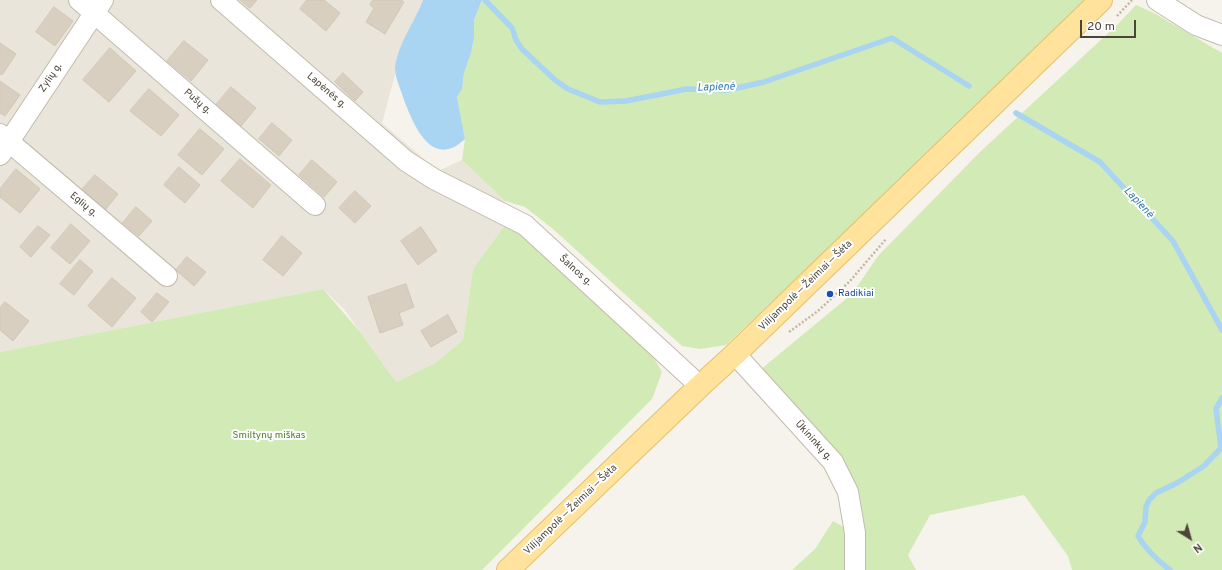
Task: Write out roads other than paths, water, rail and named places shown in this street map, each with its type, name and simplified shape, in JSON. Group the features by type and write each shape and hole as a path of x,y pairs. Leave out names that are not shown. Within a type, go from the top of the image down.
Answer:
{"main road":[{"name":"Vilijampolė — Žeimiai — Šėta","path":"508,570 735,354 1101,0"}],"street":[{"name":"Pušų g.","path":"79,0 98,6 315,205"},
{"name":"Lapėnės g.","path":"221,0 406,161 434,179"},
{"path":"1158,0 1196,25 1222,35"},
{"name":"Zylių g.","path":"3,143 98,6"},
{"name":"Eglių g.","path":"3,143 167,276"},
{"name":"Šalnos g.","path":"434,179 524,225 700,386"},
{"name":"Ūkininkų g.","path":"735,354 833,462 848,492 855,533 855,570"}],"water":[{"path":"423,0 482,0 474,20 474,38 471,53 464,73 462,89 457,97 465,139 453,147 443,150 434,147 426,141 419,132 404,100 395,72 396,60 399,51"}],"waterway":[{"name":"Lapienė","path":"485,0 512,28 516,40 522,49 555,80 568,89 600,102 626,101 687,89 728,90 764,82 892,38 969,86"},
{"name":"Lapienė","path":"1016,113 1100,162 1173,241 1222,330"},
{"name":"Lapienė","path":"1170,570 1152,554 1138,536 1145,522 1146,507 1149,500 1156,493 1177,483 1204,466 1221,448 1216,409 1222,398"}],"place":[{"name":"Radikiai","path":"830,294"}],"park label":[{"name":"Smiltynų miškas","path":"269,436"}]}
